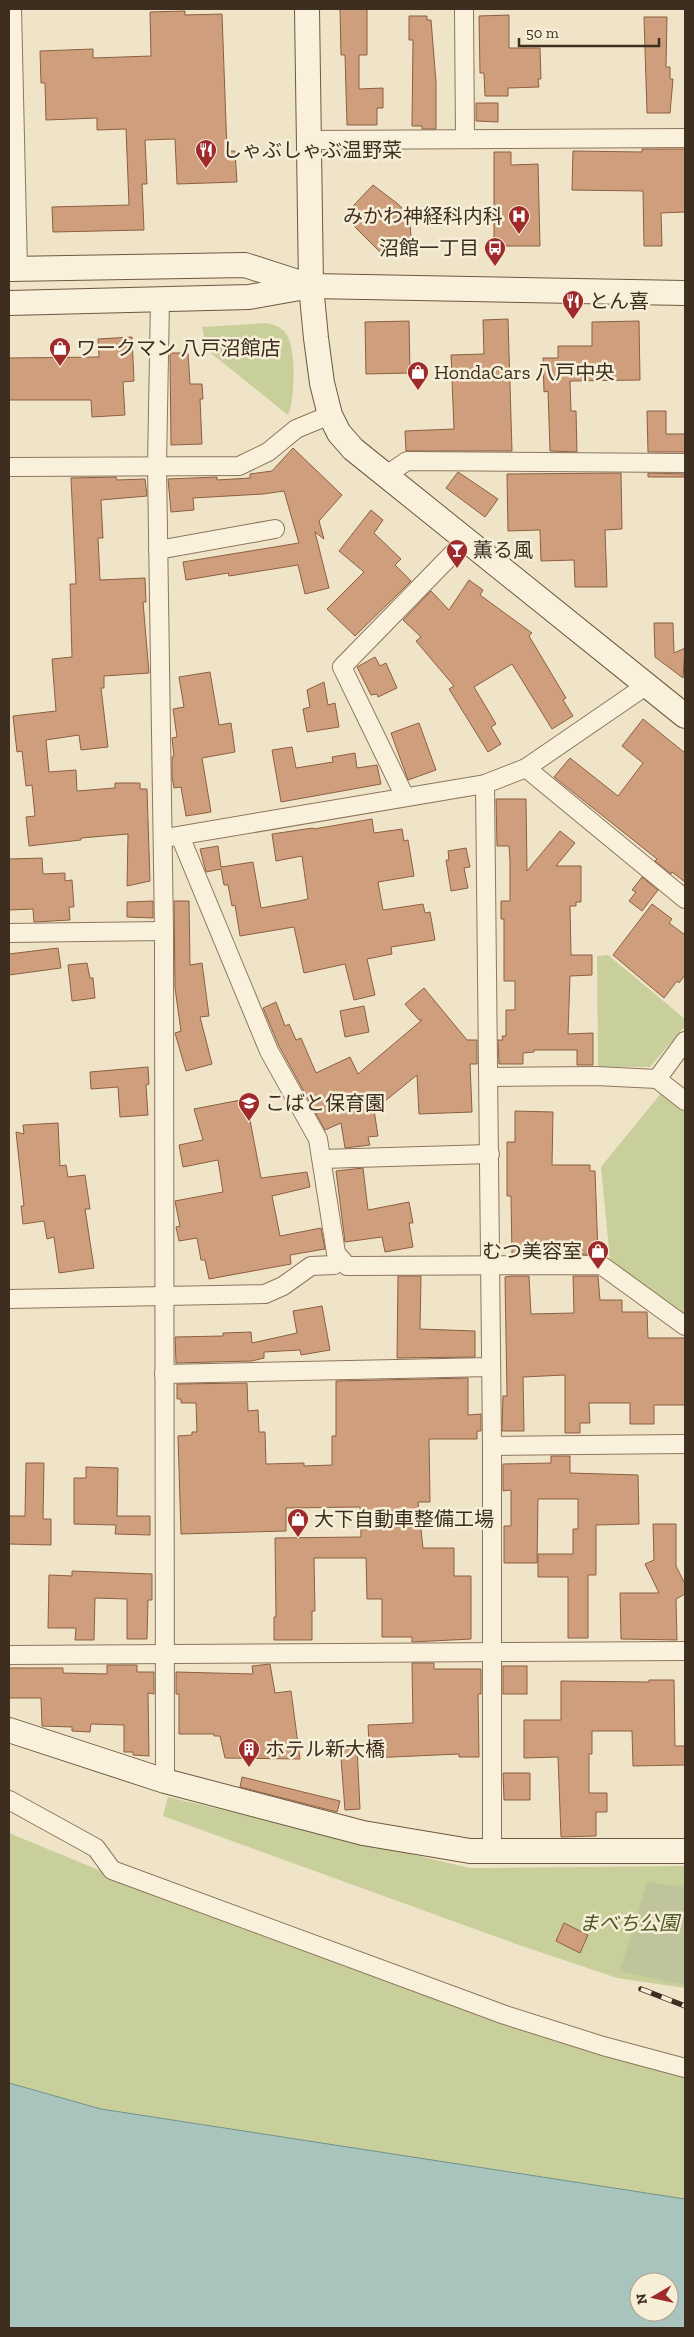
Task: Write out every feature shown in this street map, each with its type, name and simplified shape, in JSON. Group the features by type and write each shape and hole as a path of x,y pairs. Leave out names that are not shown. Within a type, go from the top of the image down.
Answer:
{"street":[{"path":"12,9 14,269 245,264 311,286"},
{"path":"307,9 311,286 322,383 330,415 339,433 353,449 465,541 685,716"},
{"path":"464,9 465,139"},
{"path":"308,140 685,138"},
{"path":"9,303 249,297 311,286 685,293"},
{"path":"160,300 157,466 164,931 165,1781"},
{"path":"9,467 239,466 268,452 296,429 330,415"},
{"path":"386,476 407,461 685,463"},
{"path":"158,550 275,530"},
{"path":"405,797 342,667 465,541"},
{"path":"162,838 484,784 526,768 647,685"},
{"path":"526,768 685,899"},
{"path":"484,784 490,1077 492,1852"},
{"path":"180,836 269,1051 318,1139 336,1253 346,1266 601,1265 685,1326"},
{"path":"9,933 164,931"},
{"path":"657,1079 685,1041"},
{"path":"490,1077 596,1076 657,1079 685,1101"},
{"path":"322,1159 490,1154"},
{"path":"9,1299 265,1294 283,1286 310,1266 334,1265 342,1260"},
{"path":"164,1374 491,1367"},
{"path":"492,1446 685,1444"},
{"path":"9,1655 685,1651"},
{"path":"9,1730 165,1781 363,1833 470,1851 685,1851"},
{"path":"9,1800 96,1848 112,1870 505,2015 603,2046 685,2068"}],"green space":[{"path":"266,323 282,329 291,344 294,376 292,399 288,415 207,350 202,327"},
{"path":"608,955 685,1019 685,1026 650,1067 598,1067 597,956"},
{"path":"662,1092 685,1110 685,1319 610,1260 601,1167"},
{"name":"まべち公園","path":"168,1797 470,1868 685,1866 685,1988 617,1978 516,1944 163,1816"},
{"path":"9,1833 227,1923 502,2022 685,2075 685,2199 101,2109 9,2083"},
{"path":"647,1882 685,1887 685,1985 620,1971"}],"water":[{"path":"9,2083 101,2109 685,2199 685,2328 9,2328"}],"building":[{"path":"340,9 367,9 367,55 359,55 359,89 383,88 383,108 377,108 377,125 347,125 345,55 341,55"},
{"path":"185,11 185,15 222,14 227,151 235,151 237,182 177,184 175,139 145,140 147,184 142,184 144,230 53,232 52,207 129,205 126,129 97,130 97,118 46,120 45,83 41,83 40,51 93,49 93,58 151,56 150,12"},
{"path":"509,15 509,48 540,48 541,79 538,79 539,87 508,88 508,96 485,96 484,73 480,73 479,16"},
{"path":"409,16 427,16 427,20 431,20 436,82 436,129 422,129 422,126 412,126 413,40 409,40"},
{"path":"644,17 667,17 666,67 670,67 670,79 673,79 670,113 647,113"},
{"path":"476,103 498,103 498,122 476,121"},
{"path":"642,149 685,149 685,212 661,213 662,246 644,246 643,191 572,190 573,151 642,152"},
{"path":"494,152 511,152 511,165 538,164 540,246 494,246"},
{"path":"373,185 406,212 410,223 411,237 400,249 381,253 350,222 354,205"},
{"path":"508,319 512,451 406,451 405,431 454,429 451,355 484,354 483,320"},
{"path":"409,321 410,373 366,374 365,322"},
{"path":"639,321 640,380 570,381 571,411 576,411 577,452 550,451 548,391 544,392 543,358 558,358 558,346 592,346 592,322"},
{"path":"132,337 134,381 123,382 125,415 92,417 91,400 9,400 9,358 99,357 98,339"},
{"path":"170,353 188,353 190,384 202,384 203,399 200,399 202,444 171,445"},
{"path":"647,411 666,411 666,434 685,434 685,452 648,452"},
{"path":"293,448 342,495 319,521 324,539 315,532 329,588 305,594 298,565 229,576 228,573 186,580 183,562 299,543 284,491 193,498 194,510 171,512 168,479 217,477 217,480 250,478 250,474 272,471"},
{"path":"458,472 498,499 485,517 446,488"},
{"path":"621,473 622,529 605,530 607,587 575,587 574,560 541,561 540,530 508,531 507,474"},
{"path":"648,473 685,474 685,477 648,477"},
{"path":"116,477 117,480 145,479 147,496 101,500 103,538 98,538 100,580 145,578 146,602 143,602 149,673 104,676 104,688 101,688 108,747 81,750 79,735 46,740 49,772 76,770 77,791 115,788 115,783 140,783 140,789 147,789 150,881 127,886 128,834 81,838 81,840 29,846 26,817 35,816 32,785 26,786 22,751 17,752 13,716 56,711 52,659 72,657 70,584 76,584 71,478"},
{"path":"371,510 383,520 374,533 401,559 395,565 411,581 355,636 327,609 364,572 339,551"},
{"path":"469,580 483,590 480,595 532,633 529,636 566,698 563,700 573,716 552,729 512,664 474,687 496,724 491,727 501,744 488,752 449,689 454,686 416,641 421,637 403,620 431,591 449,610"},
{"path":"654,623 673,623 674,653 685,648 683,678 655,657"},
{"path":"375,657 380,666 386,663 397,688 378,697 377,694 371,695 357,667"},
{"path":"210,672 219,725 231,723 235,752 202,758 211,812 186,816 181,787 174,788 172,776 172,757 174,756 172,738 177,737 173,709 184,707 179,677"},
{"path":"324,682 328,705 335,703 339,727 307,732 303,709 310,707 307,690"},
{"path":"643,719 685,753 685,882 672,872 671,874 655,861 657,859 554,777 570,758 618,796 643,763 622,746"},
{"path":"419,723 436,770 408,780 391,733"},
{"path":"292,747 296,768 333,762 332,757 355,753 357,768 377,765 381,784 281,802 272,750"},
{"path":"496,799 526,799 527,871 560,831 575,843 556,866 581,866 581,902 576,902 576,906 570,906 571,955 592,955 592,975 570,976 568,1034 593,1033 593,1065 577,1065 577,1050 534,1050 534,1052 523,1053 523,1064 499,1064 498,1040 503,1040 502,1036 506,1036 506,1010 515,1010 515,981 504,981 504,919 501,919 501,901 510,901 510,860 509,846 497,846"},
{"path":"372,819 374,833 402,829 404,841 408,840 414,876 378,882 383,910 423,904 425,913 430,912 435,940 391,947 392,954 367,959 375,995 354,1000 345,964 304,973 294,927 240,936 235,905 232,906 228,885 224,885 221,869 206,872 200,849 218,846 221,867 253,862 261,908 308,899 302,856 276,861 272,834"},
{"path":"466,848 470,867 464,868 468,888 451,891 446,860 449,860 448,851"},
{"path":"42,858 43,874 65,873 65,881 72,880 74,907 69,907 70,920 34,922 33,909 9,910 9,859"},
{"path":"642,877 658,890 642,911 629,901 636,892 632,890"},
{"path":"153,901 153,918 127,917 127,902"},
{"path":"174,901 189,901 190,965 202,963 209,1016 200,1017 212,1064 186,1071 175,1033 181,1031 175,988"},
{"path":"652,904 672,919 669,923 685,935 685,975 679,983 677,981 664,998 613,955"},
{"path":"58,948 61,968 9,975 9,954"},
{"path":"87,963 90,978 93,978 95,998 72,1001 68,965"},
{"path":"424,988 467,1040 477,1040 477,1064 470,1064 472,1112 419,1114 417,1075 374,1110 378,1136 368,1137 370,1145 345,1148 341,1123 325,1130 279,1046 263,1008 276,1002 285,1026 289,1024 296,1040 301,1038 316,1073 350,1057 358,1074 422,1020 419,1020 405,1004"},
{"path":"364,1006 369,1032 345,1037 340,1011"},
{"path":"148,1067 149,1084 146,1085 148,1115 120,1117 118,1087 91,1089 90,1072"},
{"path":"246,1099 261,1178 307,1172 310,1187 272,1196 280,1236 321,1228 325,1249 290,1255 291,1264 209,1279 205,1260 201,1260 197,1238 179,1241 176,1227 180,1226 175,1201 223,1192 218,1160 183,1167 179,1145 203,1140 194,1109"},
{"path":"515,1111 553,1112 552,1165 590,1165 590,1171 595,1171 598,1254 512,1255 511,1196 507,1196 507,1142 515,1142"},
{"path":"58,1123 60,1166 66,1165 68,1177 85,1175 90,1209 85,1209 94,1268 59,1273 54,1237 47,1239 44,1221 23,1224 21,1206 24,1206 16,1132 24,1134 23,1125"},
{"path":"363,1168 368,1210 409,1202 413,1223 409,1223 413,1247 385,1252 382,1237 345,1242 336,1171"},
{"path":"398,1276 421,1276 420,1329 475,1331 475,1357 397,1358"},
{"path":"529,1276 531,1314 574,1313 573,1276 598,1276 600,1300 622,1300 622,1312 647,1312 648,1338 685,1338 685,1405 654,1405 654,1424 630,1424 630,1403 589,1403 590,1423 580,1423 580,1433 565,1433 565,1375 523,1377 524,1431 502,1431 503,1396 507,1396 505,1277"},
{"path":"322,1306 330,1350 301,1355 300,1350 264,1352 264,1358 252,1361 176,1363 175,1337 223,1336 223,1333 251,1332 252,1343 297,1333 293,1311"},
{"path":"468,1378 468,1415 481,1414 481,1431 477,1431 477,1439 429,1439 430,1502 418,1502 423,1548 454,1548 454,1576 471,1576 471,1639 412,1642 412,1637 382,1637 382,1599 367,1599 366,1558 314,1558 315,1611 312,1611 312,1640 274,1640 274,1617 276,1617 275,1538 361,1537 360,1507 286,1508 286,1531 181,1534 178,1436 192,1435 192,1432 197,1432 196,1403 181,1403 181,1399 177,1399 177,1384 247,1383 248,1411 258,1410 259,1432 265,1432 266,1464 304,1463 304,1466 332,1465 332,1436 336,1436 336,1381"},
{"path":"551,1456 570,1456 570,1473 638,1475 639,1524 596,1525 596,1575 588,1575 588,1638 568,1638 568,1577 538,1577 538,1554 573,1554 573,1529 578,1529 578,1499 538,1499 537,1563 504,1563 504,1526 511,1526 511,1490 503,1491 503,1464 551,1463"},
{"path":"26,1463 44,1463 43,1519 51,1519 51,1545 9,1544 9,1516 25,1516"},
{"path":"86,1467 118,1468 117,1516 150,1516 150,1535 115,1534 116,1525 74,1524 74,1478 86,1478"},
{"path":"653,1524 676,1524 676,1566 685,1584 685,1594 676,1599 677,1640 621,1639 620,1593 659,1593 645,1564 654,1560"},
{"path":"72,1571 152,1574 152,1600 148,1600 147,1639 127,1639 127,1599 95,1598 94,1640 75,1640 76,1628 48,1628 49,1575 72,1576"},
{"path":"412,1663 434,1663 434,1669 481,1669 481,1694 478,1694 479,1757 459,1757 459,1754 370,1758 368,1725 413,1723"},
{"path":"270,1664 275,1693 291,1691 300,1759 225,1758 220,1736 214,1736 214,1734 179,1734 179,1694 176,1694 176,1672 253,1674 252,1666"},
{"path":"107,1665 137,1665 137,1672 154,1672 154,1694 148,1693 149,1756 133,1755 133,1752 124,1752 124,1725 91,1724 90,1732 72,1731 72,1727 42,1726 41,1698 9,1698 9,1668 63,1668 63,1673 107,1674"},
{"path":"503,1666 527,1666 527,1694 503,1694"},
{"path":"649,1680 674,1680 675,1746 685,1746 685,1765 633,1766 632,1731 592,1731 592,1754 589,1754 589,1793 607,1793 607,1812 596,1812 596,1836 561,1837 558,1757 524,1758 524,1720 561,1720 561,1681 649,1682"},
{"path":"340,1745 357,1746 360,1809 345,1810"},
{"path":"503,1773 530,1773 530,1800 504,1800"},
{"path":"242,1777 340,1801 337,1812 240,1787"},
{"path":"564,1923 588,1935 580,1953 556,1941"}],"railway":[{"path":"641,1989 685,2006"}],"place":[{"name":"しゃぶしゃぶ温野菜","path":"206,169"},
{"name":"みかわ神経科内科","path":"519,235"},
{"name":"沼館一丁目","path":"495,267"},
{"name":"とん喜","path":"573,320"},
{"name":"ワークマン 八戸沼館店","path":"60,367"},
{"name":"HondaCars 八戸中央","path":"418,391"},
{"name":"薫る風","path":"457,569"},
{"name":"こばと保育園","path":"249,1122"},
{"name":"むつ美容室","path":"598,1270"},
{"name":"大下自動車整備工場","path":"298,1538"},
{"name":"ホテル新大橋","path":"249,1768"}]}
